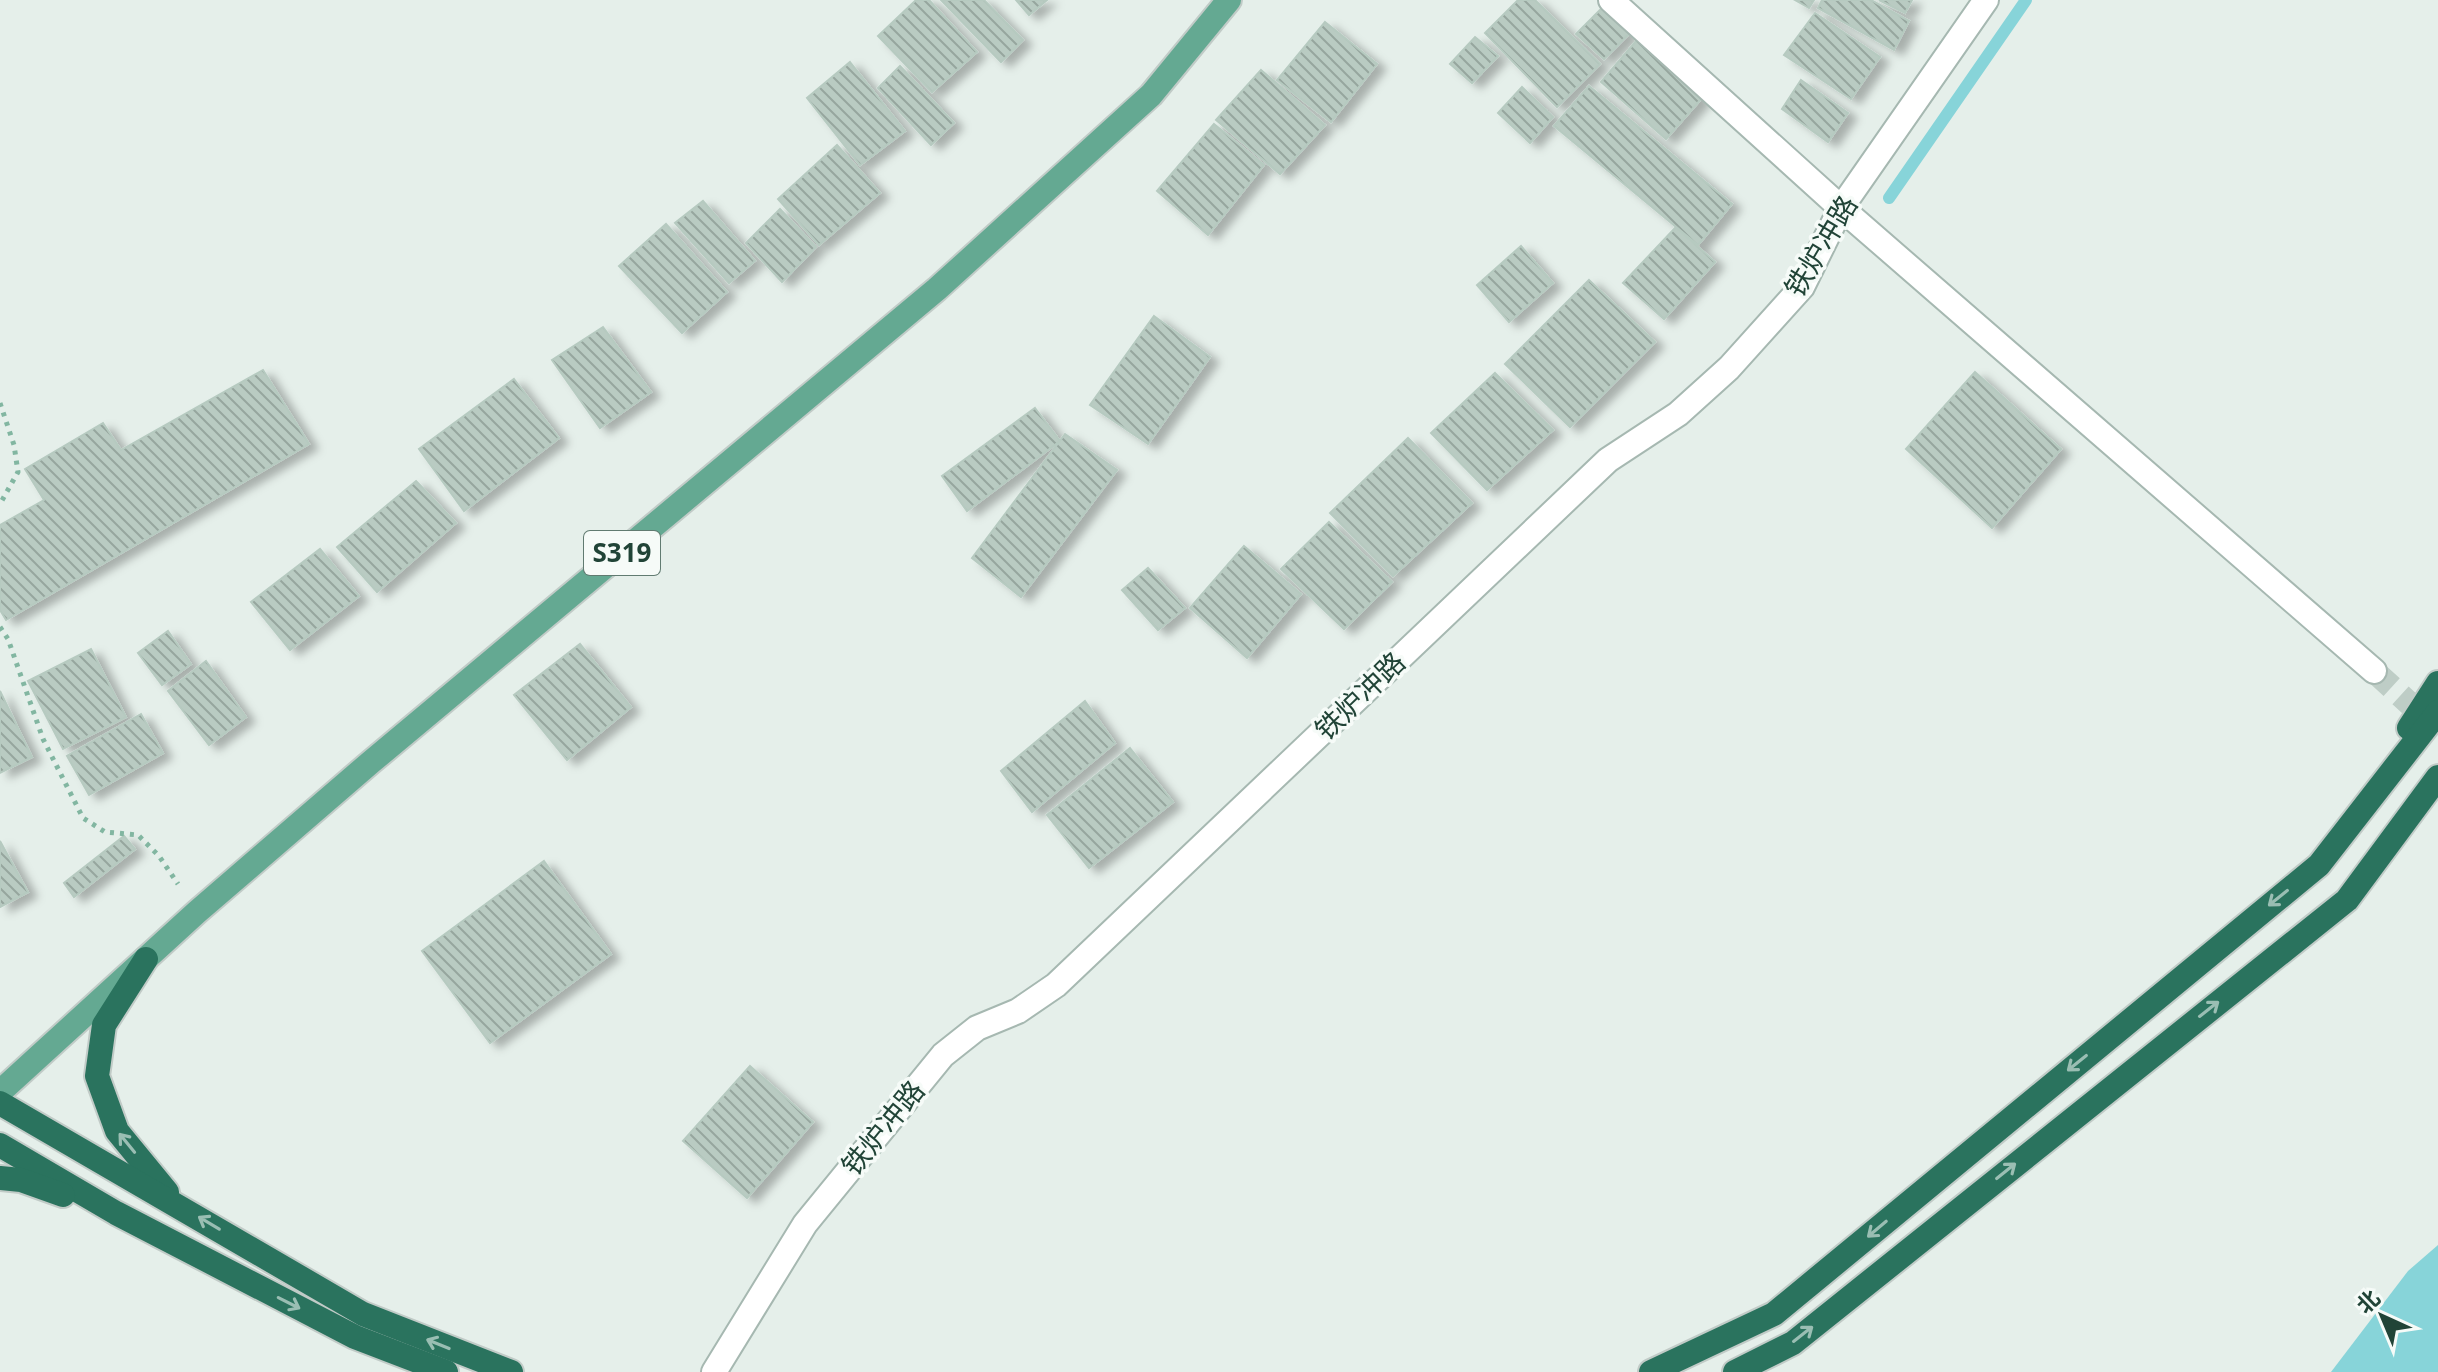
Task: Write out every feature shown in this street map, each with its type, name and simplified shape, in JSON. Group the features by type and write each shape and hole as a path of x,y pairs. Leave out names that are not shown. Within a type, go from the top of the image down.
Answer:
{"highway":[{"path":"2319,865 2438,683"},
{"path":"1651,1372 1774,1314 2319,865 2438,712"},
{"path":"2347,900 2438,777"},
{"path":"1735,1372 1793,1343 2347,900 2438,791"},
{"path":"146,959 104,1025 97,1076 117,1131 176,1203"},
{"path":"3,1088 176,1203 363,1314 511,1372"},
{"path":"0,1145 116,1213 355,1337 446,1372"},
{"path":"0,1178 21,1180 116,1213"}],"main road":[{"name":"S319","path":"3,1088 197,912 371,762 937,289 1151,95 1229,0"}],"street":[{"path":"1611,0 1841,208 2374,671"},
{"name":"铁炉冲路","path":"714,1372 805,1224 943,1055 977,1028 1018,1011 1056,985 1608,460 1678,414 1729,368 1802,287 1841,208 1986,0"}],"path":[{"path":"0,403 14,445 18,472 0,504"},
{"path":"0,627 8,639 43,739 83,818 105,832 138,835 159,856 197,912"}],"water":[{"path":"2438,1245 2438,1372 2331,1372 2408,1271"}],"building":[{"path":"916,0 929,0 977,52 932,92 878,36"},
{"path":"941,0 984,0 1023,40 1001,62"},
{"path":"1016,0 1047,0 1029,15"},
{"path":"1518,0 1535,0 1600,64 1557,107 1485,33"},
{"path":"1795,0 1814,0 1809,8"},
{"path":"1822,0 1871,0 1909,21 1894,50 1818,8"},
{"path":"1879,0 1912,0 1905,13"},
{"path":"1602,8 1629,34 1604,59 1576,34"},
{"path":"1815,13 1880,57 1851,99 1784,55"},
{"path":"1325,22 1377,64 1331,122 1277,80"},
{"path":"1475,37 1498,56 1472,83 1450,64"},
{"path":"1637,40 1702,98 1666,139 1601,82"},
{"path":"850,62 905,131 860,165 807,98"},
{"path":"900,66 954,123 931,145 878,88"},
{"path":"1261,70 1325,125 1280,174 1216,120"},
{"path":"1801,80 1848,113 1828,142 1782,109"},
{"path":"1589,86 1732,204 1698,245 1554,126"},
{"path":"1522,87 1553,117 1530,143 1498,113"},
{"path":"1214,124 1264,165 1208,235 1157,191"},
{"path":"837,145 880,193 819,245 778,199"},
{"path":"703,201 755,261 729,283 675,223"},
{"path":"780,209 816,247 782,282 746,243"},
{"path":"666,224 727,292 682,333 619,266"},
{"path":"1676,227 1715,262 1664,319 1623,283"},
{"path":"1521,246 1553,283 1509,322 1477,285"},
{"path":"1589,280 1655,342 1570,427 1505,364"},
{"path":"1154,316 1210,357 1148,444 1090,405"},
{"path":"603,327 651,392 600,428 552,360"},
{"path":"263,370 309,444 6,620 0,610 0,525 44,500 25,469 103,423 121,450"},
{"path":"1975,372 2061,449 1992,528 1906,449"},
{"path":"1495,373 1553,430 1487,490 1431,433"},
{"path":"514,379 559,438 464,511 419,449"},
{"path":"1035,408 1060,441 967,511 942,476"},
{"path":"1065,434 1117,470 1021,597 972,558"},
{"path":"1408,438 1472,503 1393,576 1330,513"},
{"path":"416,481 456,523 377,592 337,547"},
{"path":"1329,522 1392,582 1344,629 1281,569"},
{"path":"1244,546 1301,594 1247,658 1190,608"},
{"path":"320,549 359,596 290,650 251,602"},
{"path":"1148,568 1185,608 1158,630 1122,590"},
{"path":"168,631 191,664 162,685 138,653"},
{"path":"580,644 631,707 567,760 514,695"},
{"path":"91,649 126,717 63,749 28,681"},
{"path":"206,661 246,717 209,745 168,691"},
{"path":"0,691 32,757 0,773"},
{"path":"1085,701 1115,743 1032,812 1001,771"},
{"path":"141,714 163,753 89,795 67,756"},
{"path":"1130,748 1173,802 1089,868 1047,815"},
{"path":"124,836 135,849 74,897 64,883"},
{"path":"0,841 28,892 0,907"},
{"path":"544,861 611,954 490,1043 422,951"},
{"path":"750,1066 813,1122 747,1198 683,1141"}],"waterway":[{"path":"1889,198 2026,0"}],"tunnel":[{"path":"2374,671 2434,726"}]}
